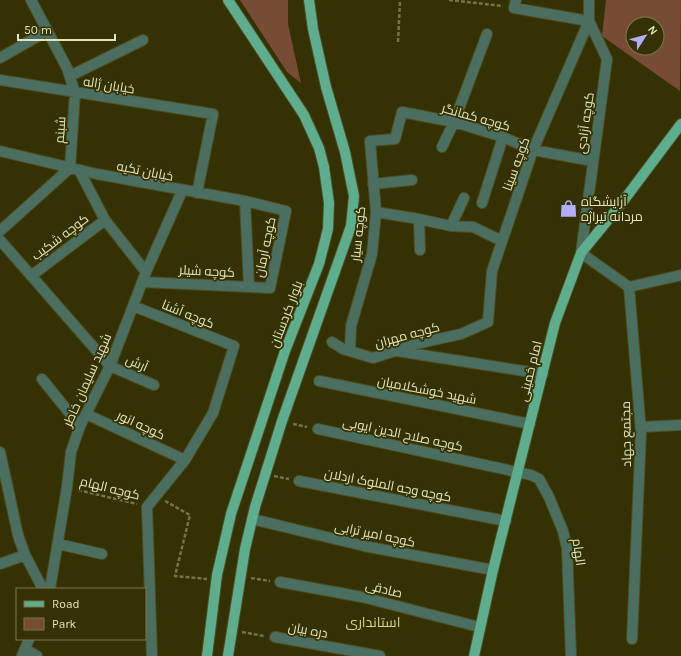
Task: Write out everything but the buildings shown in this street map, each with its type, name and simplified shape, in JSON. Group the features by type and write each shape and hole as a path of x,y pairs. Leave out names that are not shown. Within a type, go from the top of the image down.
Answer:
{"main road":[{"name":"بلوار کردستان","path":"207,656 217,580 231,514 251,450 319,264 328,230 329,203 324,168 319,148 304,115 228,0"},
{"path":"228,656 242,577 245,549 252,519 282,421 339,264 351,226 354,196 345,152 326,87 313,29 309,0"},
{"name":"امام خمینی","path":"474,656 479,627 555,323 581,253 621,204 681,124"}],"street":[{"path":"31,0 70,76 76,93"},
{"name":"کوچه آزادی","path":"581,253 607,59 588,21 589,0"},
{"path":"515,4 588,21"},
{"name":"کوچه سینا","path":"488,322 492,271 533,150 588,21"},
{"path":"0,58 47,31"},
{"path":"442,147 454,122 487,34"},
{"path":"70,76 143,40"},
{"name":"خیابان ژاله","path":"0,80 214,114 197,193"},
{"name":"شبنم","path":"74,169 76,93"},
{"name":"کوچه کمانگر","path":"370,141 395,139 402,112 454,122 503,137 533,150 593,161"},
{"path":"482,203 503,137"},
{"name":"کوچه سیار","path":"350,351 351,326 372,254 376,212 370,141"},
{"name":"خیابان تکیه","path":"0,151 74,169 182,191 245,201 286,211"},
{"path":"0,231 74,169 104,220 146,272"},
{"path":"373,184 412,180"},
{"name":"شهید سلیمان خاطر","path":"50,588 67,487 71,452 80,426 110,366 146,272 182,191"},
{"path":"451,226 464,198"},
{"path":"245,201 249,286"},
{"name":"کوچه آرمان","path":"270,288 286,211"},
{"path":"376,212 451,226 473,227 502,242"},
{"path":"419,219 420,250"},
{"name":"کوچه شکیب","path":"31,276 104,220"},
{"path":"0,240 110,366"},
{"path":"581,253 629,287 681,275"},
{"name":"کوچه شیلر","path":"142,282 270,288"},
{"name":"مجتمع جهاد","path":"629,287 641,427 632,639"},
{"name":"کوچه آشنا","path":"133,306 234,346 213,413 184,460"},
{"name":"کوچه مهران","path":"332,342 350,351 373,358 420,343 460,334 488,322"},
{"path":"395,351 543,374"},
{"name":"آرش","path":"110,366 154,384"},
{"path":"42,379 80,426"},
{"name":"شهید خوشکلامیان","path":"319,381 530,424"},
{"name":"کوچه انور","path":"86,414 184,460"},
{"path":"641,427 681,425"},
{"name":"کوچه صلاح الدین ایوبی","path":"318,429 518,472"},
{"path":"0,452 18,535 25,555 42,588"},
{"path":"152,656 147,507 184,460"},
{"name":"الهام","path":"518,472 531,475 539,479 549,497 563,531 568,548 571,656"},
{"name":"کوچه وجه الملوک اردلان","path":"300,481 506,521"},
{"name":"کوچه امیر ترابی","path":"252,519 364,546 493,570"},
{"path":"58,544 102,554"},
{"path":"0,564 25,555"},
{"name":"صادقی","path":"280,582 362,597 479,627"},
{"name":"دره بیان","path":"275,638 380,656"},
{"path":"29,640 23,652 37,656"}],"path":[{"path":"398,42 400,0"},
{"path":"449,0 515,4"},
{"path":"282,421 318,429"},
{"path":"265,474 300,481"},
{"name":"کوچه الهام","path":"67,487 147,507"},
{"path":"156,496 190,515 175,576 217,580"},
{"path":"242,577 280,582"},
{"name":"دره بیان","path":"232,630 275,638"}],"green space":[{"path":"240,0 288,0 288,24 301,83 287,72"},
{"path":"606,0 681,0 680,91 630,56 665,56 665,16 625,16 625,52 602,36"}],"place":[{"name":"آرایشگاه مردانه تیراژه","path":"568,208"}],"district":[{"name":"استانداری","path":"373,622"}]}
